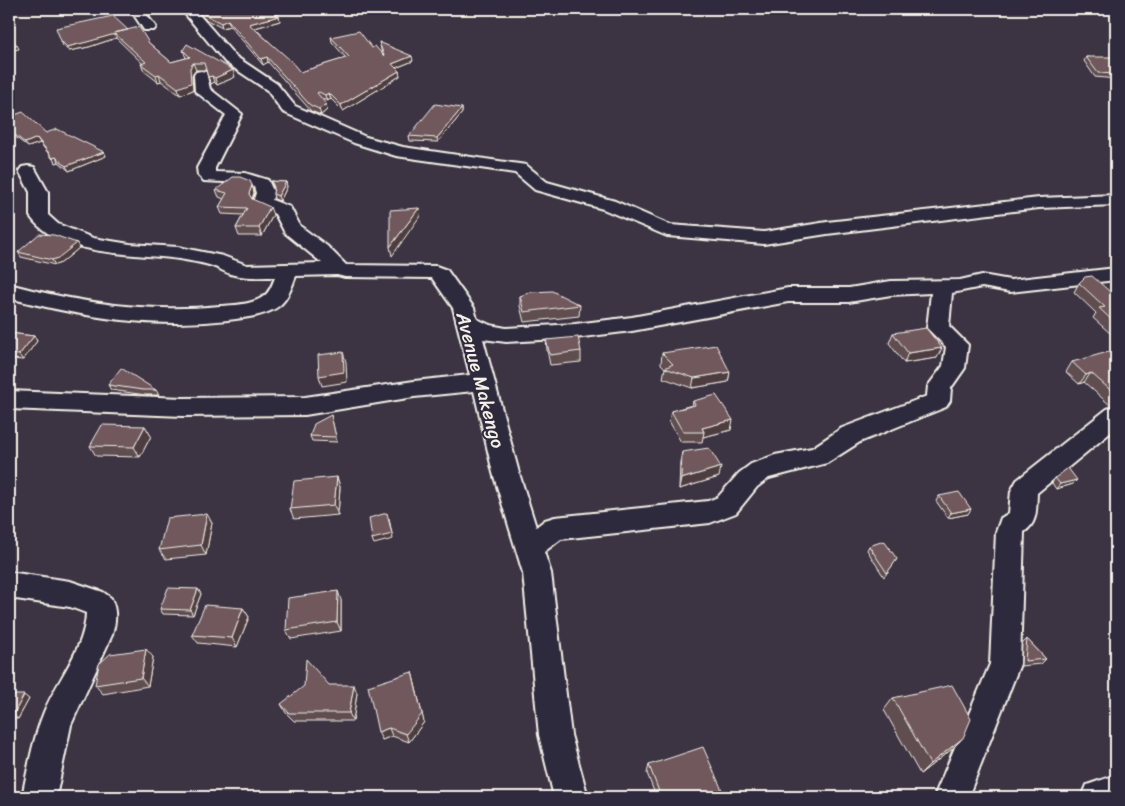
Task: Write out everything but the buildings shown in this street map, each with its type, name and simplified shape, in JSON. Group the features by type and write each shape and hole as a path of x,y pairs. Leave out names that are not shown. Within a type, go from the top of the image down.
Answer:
{"street":[{"path":"136,9 149,27"},
{"path":"187,9 230,59 272,87 289,109 360,140 402,152 520,169 542,186 609,205 667,230 764,238 827,228 945,214 1039,204 1116,200"},
{"path":"202,75 203,91 234,114 206,168 207,175 210,177 245,178 262,184 266,193 262,202 283,211 292,229 320,250 339,269"},
{"name":"Avenue Makengo","path":"28,171 41,196 39,216 43,223 90,244 130,250 178,253 216,260 235,269 288,271 339,269 345,271 438,272 463,308 468,323 506,473 537,573 554,726 571,797"},
{"path":"9,291 92,312 163,317 215,314 246,310 265,305 274,300 288,271"},
{"path":"468,323 485,332 506,335 567,331 632,324 788,295 849,295 891,288 942,287 986,281 1010,286 1116,274"},
{"path":"530,546 555,528 710,512 727,505 748,480 760,471 776,465 816,456 851,435 938,401 940,386 954,368 956,345 938,328 942,287"},
{"path":"10,402 183,407 305,406 414,389 482,382"},
{"path":"951,797 1004,671 1010,532 1011,526 1022,519 1024,491 1026,487 1084,439 1116,415"},
{"path":"9,585 77,595 96,603 101,607 102,614 98,634 55,724 39,797"},
{"path":"1099,797 1116,792"}]}
